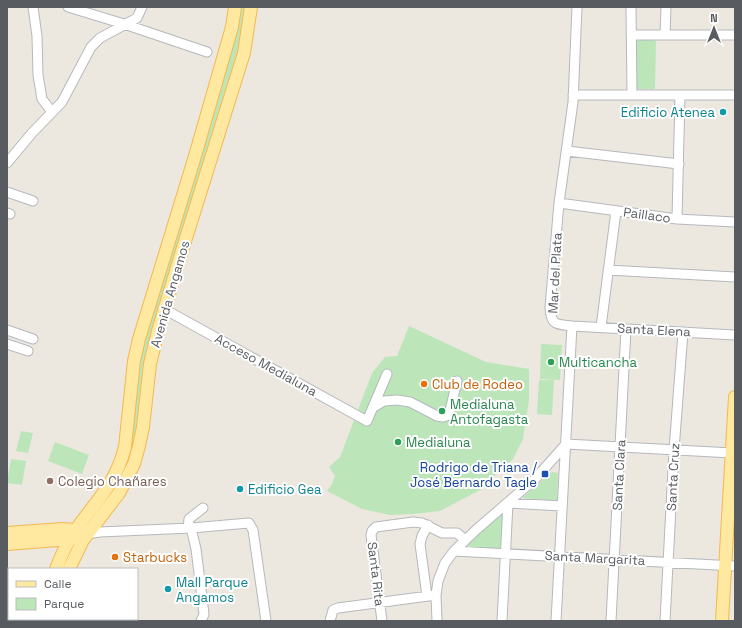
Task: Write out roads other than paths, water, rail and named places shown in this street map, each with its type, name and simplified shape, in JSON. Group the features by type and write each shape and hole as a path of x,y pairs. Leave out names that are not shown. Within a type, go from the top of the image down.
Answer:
{"main road":[{"name":"Avenida Angamos","path":"69,568 84,533 122,458 125,447 134,361 139,338 232,27 235,7"},
{"name":"Avenida Angamos","path":"57,568 84,533 106,511 119,493 134,464 142,434 150,364 164,310 244,53 251,7"},
{"path":"722,621 730,566 735,397"},
{"path":"7,533 62,529 84,533"},
{"path":"7,544 84,533"}],"street":[{"path":"33,7 37,36 39,81 42,99 52,112"},
{"path":"68,7 206,52"},
{"path":"7,163 65,97 91,47 100,38 136,18 142,7"},
{"name":"Mar del Plata","path":"556,621 572,326 558,324 551,317 550,307 559,203 567,151 573,95 577,7"},
{"path":"631,7 632,95"},
{"path":"665,35 666,7"},
{"path":"631,35 735,35"},
{"path":"573,95 735,95"},
{"path":"677,219 680,95"},
{"path":"567,151 679,164"},
{"path":"7,192 33,201"},
{"name":"Paillaco","path":"559,203 677,219 735,222"},
{"path":"601,327 616,211"},
{"path":"608,270 735,277"},
{"name":"Acceso Medialuna","path":"164,310 367,422 374,407"},
{"name":"Santa Elena","path":"572,326 735,335"},
{"name":"Santa Clara","path":"611,621 626,329"},
{"path":"7,330 33,339"},
{"name":"Santa Cruz","path":"665,621 674,450 683,332"},
{"path":"7,344 28,351"},
{"path":"374,407 387,374"},
{"path":"374,407 384,401 397,400 410,402 437,416 443,417 449,415 457,381"},
{"path":"432,595 445,563 454,551 536,478 566,444 733,454"},
{"path":"508,503 562,506"},
{"path":"502,621 508,503"},
{"path":"200,621 204,614 196,548 189,519 203,508"},
{"name":"Santa Rita","path":"382,621 371,535 372,531 376,527 413,522 428,525 442,533 456,533 465,540"},
{"path":"84,533 190,528 249,523 253,530 266,621"},
{"path":"428,525 422,536 420,544 437,621"},
{"name":"Santa Margarita","path":"454,551 730,566"},
{"path":"330,621 333,610 338,608 432,595"}],"place":[{"name":"Edificio Atenea","path":"723,112"},
{"name":"Multicancha","path":"551,362"},
{"name":"Club de Rodeo","path":"424,384"},
{"name":"Medialuna Antofagasta","path":"442,411"},
{"name":"Medialuna","path":"398,442"},
{"name":"Rodrigo de Triana / José Bernardo Tagle","path":"545,474"},
{"name":"Colegio Chañares","path":"50,481"},
{"name":"Edificio Gea","path":"240,489"},
{"name":"Starbucks","path":"115,557"},
{"name":"Mall Parque Angamos","path":"168,589"}]}
